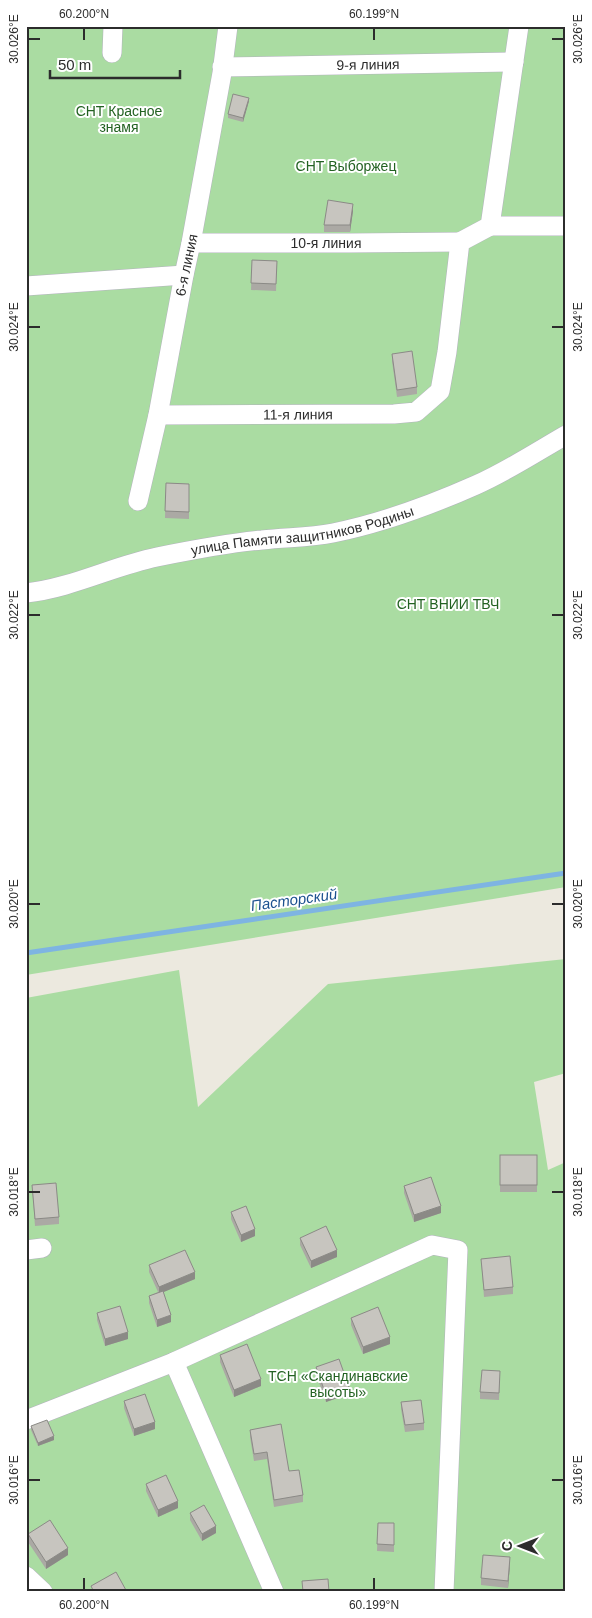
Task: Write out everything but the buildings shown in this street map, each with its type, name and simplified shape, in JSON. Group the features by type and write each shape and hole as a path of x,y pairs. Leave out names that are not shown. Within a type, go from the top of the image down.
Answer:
{"street":[{"path":"112,53 114,26"},
{"name":"6-я линия","path":"138,501 158,416 184,275 192,243 228,26"},
{"path":"490,226 519,26"},
{"name":"9-я линия","path":"222,67 514,62"},
{"path":"460,242 490,226 566,226"},
{"name":"10-я линия","path":"192,243 349,244 460,242"},
{"name":"11-я линия","path":"158,416 394,414 416,412 432,396 440,391 448,352 460,242"},
{"path":"26,286 184,275"},
{"name":"улица Памяти защитников Родины","path":"26,592 54,589 105,571 154,558 219,545 308,537 408,512 477,485 566,435"},
{"path":"26,1420 174,1362 432,1244 458,1250 444,1592"},
{"path":"174,1362 274,1592"},
{"path":"26,1576 43,1592"}],"green space":[{"path":"26,26 566,26 566,423 555,432 558,447 566,448 566,887 26,975"},
{"name":"ТСН «Скандинавские высоты»","path":"566,959 566,1073 534,1082 548,1170 566,1162 566,1592 26,1592 26,998 179,970 198,1107 328,984"}],"waterway":[{"name":"Пасторский","path":"26,953 566,873"}],"park label":[{"name":"СНТ Красное знамя","path":"119,120"},
{"name":"СНТ Выборжец","path":"346,166"},
{"name":"СНТ ВНИИ ТВЧ","path":"448,604"}]}
